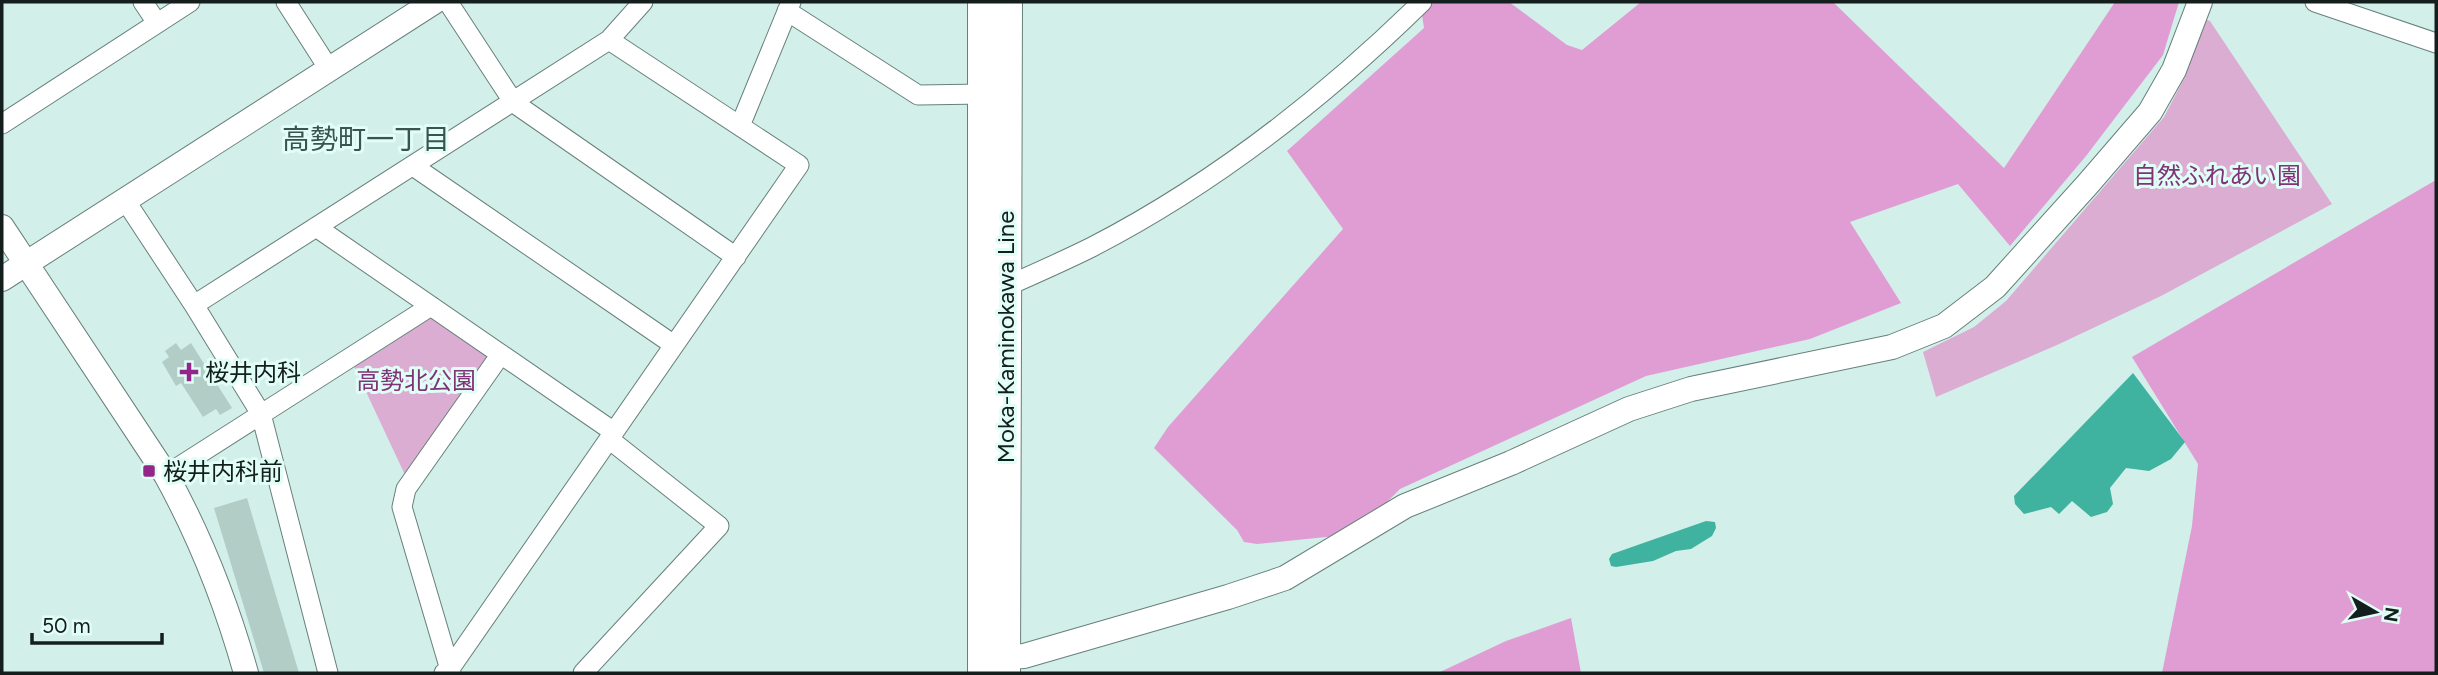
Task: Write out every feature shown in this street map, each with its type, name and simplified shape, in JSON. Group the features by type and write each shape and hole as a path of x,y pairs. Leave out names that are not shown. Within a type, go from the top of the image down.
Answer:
{"main road":[{"name":"Moka-Kaminokawa Line","path":"983,2 994,665"},
{"name":"Moka-Kaminokawa Line","path":"994,665 1005,287 1007,2"}],"street":[{"path":"143,2 157,23"},
{"path":"2,124 190,2"},
{"path":"286,2 329,69"},
{"path":"2,279 434,2"},
{"path":"448,2 513,103 736,257"},
{"path":"194,305 609,40 643,2"},
{"path":"1005,287 1093,246 1190,190 1236,159 1308,104 1422,2"},
{"path":"994,665 1285,578 1405,506 1511,463 1629,409 1691,388 1839,360 1892,347 1944,326 1995,287 2150,112 2174,70 2200,2"},
{"path":"2315,2 2436,43"},
{"path":"740,126 789,6 918,95 983,94"},
{"path":"448,672 799,165 609,40"},
{"path":"413,166 674,345"},
{"path":"125,200 261,414 328,673"},
{"path":"2,227 166,475 198,534 221,592 246,673"},
{"path":"316,227 501,354 611,435 719,526 583,673"},
{"path":"166,475 431,306"},
{"path":"448,672 402,507 407,489 501,354"}],"green space":[{"name":"自然ふれあい園","path":"2204,19 2210,21 2332,204 2161,296 2057,345 1936,397 1923,352 1974,327 2006,301 2164,117 2186,75"},
{"name":"高勢北公園","path":"427,313 489,357 406,477 353,364"}],"shaded area":[{"path":"1420,2 1509,2 1567,45 1582,50 1641,2 1833,2 2004,168 2115,2 2179,2 2163,55 2086,156 2010,246 1958,184 1850,222 1901,303 1810,339 1646,376 1400,489 1355,534 1257,544 1244,542 1237,530 1154,448 1168,427 1343,229 1287,151 1424,28"},
{"path":"2436,180 2436,673 2162,673 2192,526 2198,464 2132,357"},
{"path":"2133,373 2185,442 2171,459 2149,471 2126,468 2110,488 2113,504 2107,512 2091,517 2072,501 2059,514 2051,507 2024,514 2015,504 2014,496"},
{"path":"1706,521 1715,522 1716,528 1712,536 1691,549 1676,551 1653,561 1611,566 1609,559 1612,554"},
{"path":"1571,618 1581,673 1438,673 1506,641"}],"building":[{"name":"桜井内科","path":"176,343 181,350 191,343 232,408 220,415 216,409 203,417 181,383 176,386 162,362 169,357 165,351"},
{"path":"247,498 299,673 264,673 214,508"}],"place":[{"name":"桜井内科","path":"189,372"},
{"name":"桜井内科前","path":"149,471"}],"district":[{"name":"高勢町一丁目","path":"366,139"}]}
